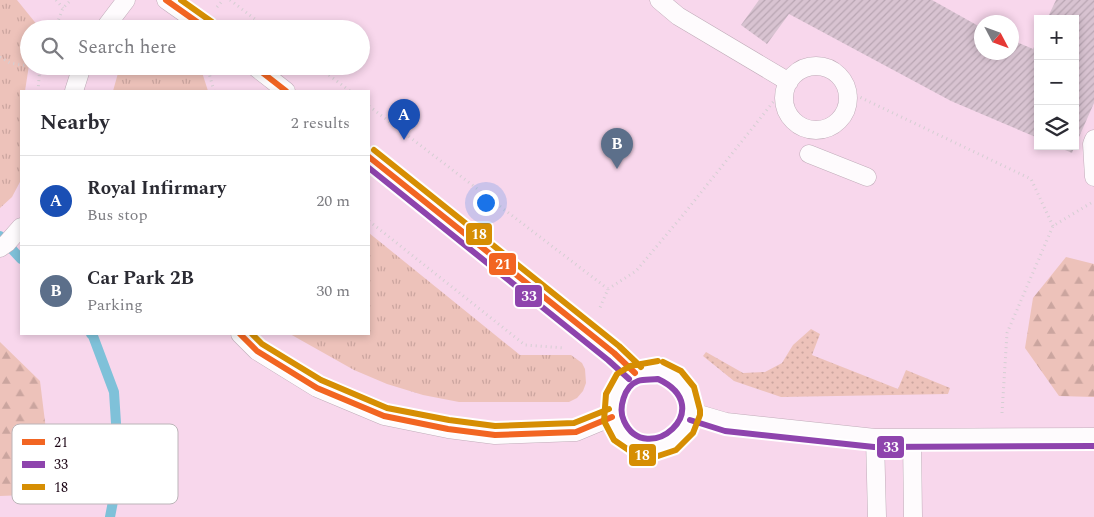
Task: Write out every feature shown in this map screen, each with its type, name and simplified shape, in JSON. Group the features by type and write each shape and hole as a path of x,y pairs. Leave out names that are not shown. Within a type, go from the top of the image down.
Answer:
{"lane":[{"path":"111,20 126,0"},
{"path":"166,0 194,20"},
{"path":"659,0 678,16 788,82"},
{"path":"820,67 835,73 843,81 847,91 845,110 833,125 824,129 804,128 789,116 785,106 784,98 788,82 805,68 820,67"},
{"path":"74,90 79,75"},
{"path":"266,75 285,90"},
{"path":"1094,139 1092,144 1094,177"},
{"path":"809,154 867,177"},
{"path":"370,158 608,348 635,373"},
{"path":"0,248 20,228"},
{"path":"241,335 257,350 317,388 384,416 448,429 495,435 576,432 612,417"},
{"path":"659,370 676,378 687,392 692,412 686,428 672,442 654,448 636,445 620,434 612,417 614,397 624,380 635,373 659,370"},
{"path":"692,412 726,422 875,438 1094,437"},
{"path":"875,438 877,517"},
{"path":"912,438 913,517"}],"path":[{"path":"56,0 63,8"},
{"path":"58,20 63,8 71,0"},
{"path":"230,0 256,20"},
{"path":"0,57 10,63 20,65"},
{"path":"38,90 39,75"},
{"path":"210,75 214,90"},
{"path":"329,75 349,90"},
{"path":"608,289 636,271 683,215 788,82"},
{"path":"847,91 1031,179 1053,226"},
{"path":"1001,437 1007,333 1053,226 1094,201"}],"shaded area":[{"path":"0,0 1094,0 1094,517 0,517"}],"green space":[{"path":"0,0 17,0 33,20 20,20 20,75 27,75 25,90 20,90 20,182 12,197 0,208"},
{"path":"117,75 203,75 208,90 113,90"},
{"path":"370,234 520,355 571,355 582,363 585,369 586,383 583,391 577,398 569,402 459,402 423,395 387,384 354,370 292,335 370,335"},
{"path":"1066,257 1094,264 1094,397 1059,396 1025,348 1033,298"},
{"path":"811,329 820,334 812,355 898,389 906,370 950,388 948,394 781,397 734,381 703,356 706,352 743,373 765,372 782,363 793,345"},
{"path":"0,342 40,381 45,424 12,424 12,496 0,496"}],"building":[{"path":"759,0 932,0 974,24 974,60 1019,60 1019,43 1033,49 1034,47 1034,136 951,101 789,14 767,44 741,25"},
{"path":"1056,0 1094,0 1094,103 1079,137 1079,15 1049,15"}],"waterway":[{"path":"0,236 20,258"},
{"path":"92,335 114,392 116,424"},
{"path":"110,517 112,504"}],"transit line":[{"name":"21","path":"166,0 194,20"},
{"name":"18","path":"181,0 209,20"},
{"name":"21","path":"266,75 285,90"},
{"name":"18","path":"374,150 619,346 641,367"},
{"name":"21","path":"370,158 614,353 635,373"},
{"name":"33","path":"370,169 608,360 629,379"},
{"name":"21","path":"241,335 257,351 317,388 384,416 448,429 495,435 576,432 612,417"},
{"name":"18","path":"253,335 262,344 321,380 387,408 449,420 495,426 574,423 609,409"},
{"name":"18","path":"658,361 630,366 617,374 606,394 604,421 614,440 633,453 655,457 676,450 693,433 700,415 694,387 681,371 663,362"},
{"name":"33","path":"658,379 675,391 682,405 680,418 672,429 661,436 647,439 634,434 624,421 622,404 626,393 633,384 640,380 658,379"},
{"name":"33","path":"690,420 725,431 874,447 1094,446"}],"place":[{"name":"Royal Infirmary","path":"404,140"},
{"name":"Car Park 2B","path":"617,169"}]}
